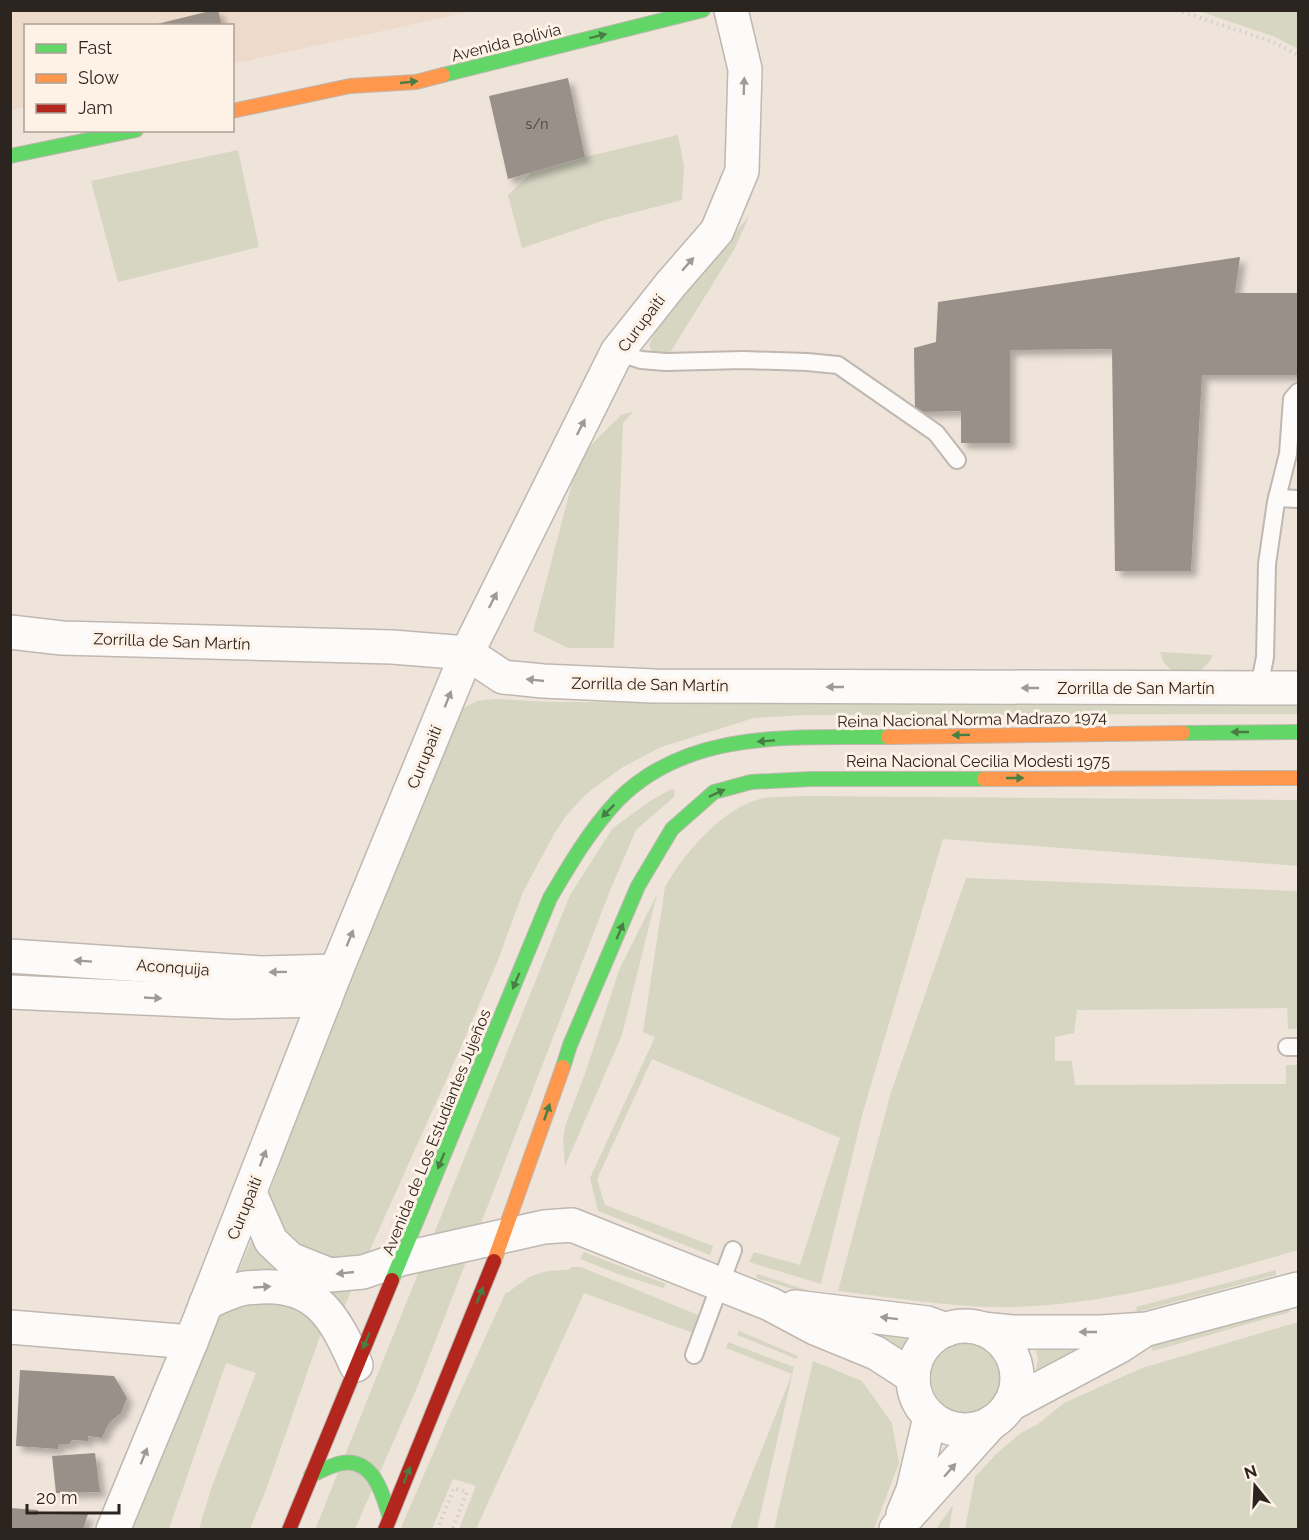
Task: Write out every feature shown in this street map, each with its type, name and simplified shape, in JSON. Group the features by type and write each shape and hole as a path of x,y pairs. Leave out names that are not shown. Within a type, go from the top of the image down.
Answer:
{"main road":[{"name":"Avenida Bolivia","path":"350,86 416,82 703,10"},
{"name":"Avenida Bolivia","path":"234,111 350,86 400,69"},
{"path":"10,156 126,132"},
{"name":"Reina Nacional Norma Madrazo 1974","path":"652,772 680,757 721,744 796,739 1299,732"},
{"name":"Avenida de Los Estudiantes Jujeños","path":"289,1530 550,898 593,827 632,787 652,772"},
{"name":"Reina Nacional Cecilia Modesti 1975","path":"505,1235 570,1045 638,886 672,829 714,792 751,782 812,779 1299,778"},
{"path":"387,1524 505,1235"},
{"path":"311,1475 348,1463 368,1468 379,1483 387,1524"}],"street":[{"name":"Curupaití","path":"113,1530 191,1342 331,986 467,653 617,352 717,231 742,171 745,69 731,10"},
{"name":"Zorrilla de San Martín","path":"10,632 62,638 392,647 467,653 503,677 654,686 1299,688"},
{"name":"Aconquija","path":"10,956 262,973 331,986"},
{"name":"Aconquija","path":"10,992 231,1002 331,986"},
{"path":"250,1193 271,1241 290,1259 330,1275 363,1272 401,1259 505,1235 544,1227 572,1225 770,1304 815,1328 876,1353 913,1377"},
{"path":"206,1303 241,1289 278,1286 303,1292 322,1307 341,1332 356,1365"},
{"path":"1147,1329 977,1428 961,1430 945,1426 930,1417 917,1399 913,1377 919,1354 935,1336 946,1330 970,1326 1012,1332 1101,1332 1147,1329 1299,1288"},
{"path":"770,1304 927,1323 946,1330"},
{"path":"10,1327 191,1342"},
{"path":"896,1529 1001,1413 1016,1390 1017,1375 1014,1360 1007,1347 996,1336 982,1329"},
{"path":"896,1529 913,1490 930,1417"}],"lane":[{"path":"617,352 641,360 666,362 743,360 838,365 936,433 957,460"},
{"path":"1258,688 1264,657 1267,564 1277,498 1288,454 1292,399 1299,392"},
{"path":"1277,498 1299,499"},
{"path":"694,1355 734,1250"}],"path":[{"path":"1177,10 1273,42 1299,55"},
{"path":"437,1530 454,1488 467,1492 452,1530"}],"shaded area":[{"path":"10,11 473,11 234,64 234,24 24,24 24,107 11,110"}],"green space":[{"path":"1199,11 1298,11 1298,49 1275,37"},
{"path":"678,135 684,166 682,200 605,220 522,248 508,195 532,172"},
{"path":"238,150 259,247 118,282 91,181"},
{"path":"749,216 735,248 663,364 654,356 649,345 655,332"},
{"path":"633,412 623,423 614,648 568,648 533,631 579,457 621,415"},
{"path":"1160,652 1213,655 1201,670 1185,674 1170,669"},
{"path":"495,699 552,702 1298,704 1298,714 806,715 754,718 661,747 623,767 584,796 566,816 523,892 498,960 465,1038 342,1312 330,1329 320,1336 250,1529 199,1529 212,1486 256,1373 226,1363 169,1529 132,1530 196,1370 253,1237 347,981 459,710 477,701"},
{"path":"672,789 675,791 674,797 636,830 611,888 419,1383 355,1529 315,1530 570,895 613,828 650,801"},
{"path":"802,796 1298,800 1298,866 943,839 863,1112 821,1284 749,1262 754,1252 800,1265 840,1138 652,1059 597,1179 605,1205 713,1246 710,1255 598,1211 590,1178 655,1037 643,1032 665,887 694,846 734,810 764,798"},
{"path":"966,878 1298,891 1298,1029 1288,1029 1287,1008 1077,1010 1074,1033 1055,1037 1055,1061 1072,1061 1075,1085 1286,1084 1286,1065 1298,1065 1298,1250 1158,1288 1050,1305 970,1306 838,1291 891,1092"},
{"path":"657,894 622,1035 565,1166 563,1141 565,1126 586,1071 619,970"},
{"path":"584,1252 666,1284 663,1288 618,1274 580,1259"},
{"path":"571,1267 581,1267 715,1322 707,1338 584,1293 476,1529 459,1529 476,1486 453,1479 432,1529 400,1530 506,1292 508,1293 536,1274 569,1270"},
{"path":"1276,1270 1276,1275 1137,1312 1136,1307"},
{"path":"757,1274 813,1292 812,1295 756,1278"},
{"path":"1288,1306 1290,1312 1153,1351 1151,1346"},
{"path":"1298,1322 1298,1529 965,1529 975,1477 997,1453 1021,1433 1038,1424 1064,1403 1142,1368"},
{"path":"844,1324 921,1332 910,1356 891,1341"},
{"path":"739,1331 798,1356 797,1359 737,1335"},
{"path":"1108,1333 1035,1375 1038,1359 1033,1341"},
{"path":"967,1340 981,1344 993,1355 1000,1369 1001,1385 995,1400 979,1414 962,1416 947,1408 936,1394 930,1377 932,1360 944,1347"},
{"path":"728,1342 794,1367 757,1529 730,1529 792,1374 726,1348"},
{"path":"813,1361 862,1381 892,1423 899,1463 874,1529 774,1529"},
{"path":"953,1505 949,1529 936,1529"}],"building":[{"path":"218,10 222,24 157,24"},
{"path":"568,78 585,157 508,179 489,96"},
{"path":"1240,257 1235,293 1298,293 1298,375 1202,375 1191,571 1115,571 1112,349 1010,350 1010,443 961,443 961,411 915,412 914,348 936,342 938,302"},
{"path":"20,1370 114,1376 127,1398 121,1413 109,1423 102,1438 88,1436 88,1441 72,1440 69,1444 59,1444 58,1449 16,1446"},
{"path":"95,1453 100,1492 56,1493 52,1456"},
{"path":"10,1508 38,1510 38,1515 88,1514 83,1530 10,1530"}],"traffic: fast":[{"path":"443,75 703,10"},
{"path":"10,156 126,132"},
{"path":"1183,733 1298,732"},
{"path":"392,1280 550,898 589,835 617,801 645,777 676,760 709,749 780,738 888,737"},
{"path":"563,1067 570,1045 638,886 672,829 714,792 751,782 811,779 984,779"},
{"path":"311,1475 342,1463 362,1466 369,1472 380,1489 390,1518"}],"traffic: slow":[{"path":"234,111 350,86 416,82 443,75"},
{"path":"888,737 1183,733"},
{"path":"984,779 1298,778"},
{"path":"494,1261 563,1067"}],"traffic: jam":[{"path":"385,1530 494,1261"},
{"path":"289,1530 392,1280"}]}
